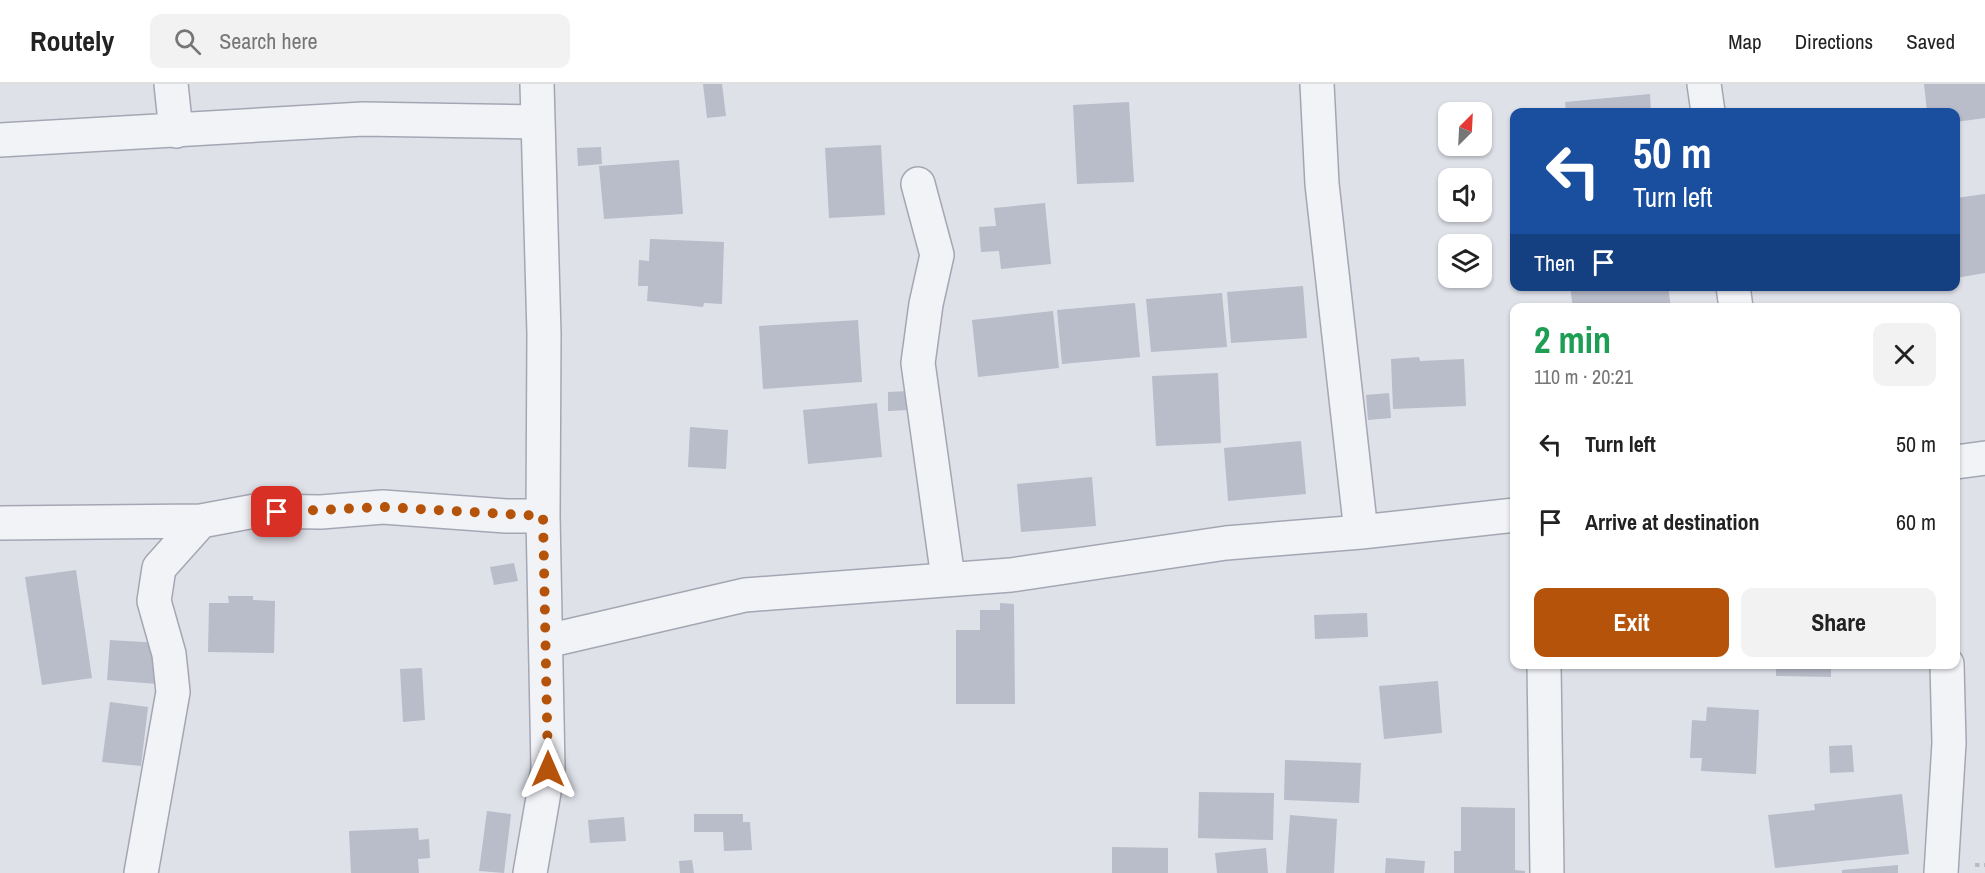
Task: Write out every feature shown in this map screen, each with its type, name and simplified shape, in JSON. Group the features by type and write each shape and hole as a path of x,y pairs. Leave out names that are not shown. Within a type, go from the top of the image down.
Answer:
{"street":[{"path":"171,84 176,131"},
{"path":"530,873 548,769 543,516 544,334 537,84"},
{"path":"1317,84 1322,184 1361,532"},
{"path":"1704,84 1707,108"},
{"path":"0,140 363,119 538,122"},
{"path":"918,184 937,255 926,304 918,363 948,578"},
{"path":"1960,461 1985,458"},
{"path":"0,524 201,521 255,511 321,512 383,507 543,516"},
{"path":"547,641 745,595 1011,575 1226,543 1361,532 1510,516"},
{"path":"141,873 173,692 169,654 154,601 159,568 201,521"},
{"path":"1544,669 1547,873"},
{"path":"1941,873 1949,743 1947,669"}],"building":[{"path":"703,84 722,84 726,116 707,118"},
{"path":"1924,84 1985,84 1985,118 1960,121 1960,108 1927,108"},
{"path":"1650,94 1651,108 1566,108 1565,102"},
{"path":"1129,102 1134,182 1077,184 1073,105"},
{"path":"881,145 885,215 829,218 825,148"},
{"path":"601,147 602,164 578,166 577,148"},
{"path":"679,160 683,214 604,219 599,166"},
{"path":"1985,194 1985,273 1960,277 1960,197"},
{"path":"1045,203 1051,264 1001,269 999,251 981,252 979,227 996,226 994,208"},
{"path":"650,239 724,242 722,304 704,303 703,307 647,301 648,286 638,286 639,260 649,261"},
{"path":"1303,286 1307,338 1231,343 1227,292"},
{"path":"1571,291 1669,291 1670,303 1572,303"},
{"path":"1222,293 1227,347 1151,352 1146,299"},
{"path":"1135,303 1140,357 1062,364 1057,310"},
{"path":"1053,311 1059,368 978,377 972,320"},
{"path":"858,320 862,382 763,389 759,326"},
{"path":"1419,357 1420,361 1464,359 1466,406 1393,409 1391,359"},
{"path":"1218,373 1221,443 1156,446 1152,376"},
{"path":"909,391 910,410 888,411 888,392"},
{"path":"1389,393 1391,418 1368,420 1366,395"},
{"path":"877,403 882,457 808,464 803,410"},
{"path":"690,427 728,430 726,469 688,467"},
{"path":"1301,441 1306,494 1228,501 1224,448"},
{"path":"1092,477 1096,526 1021,532 1017,484"},
{"path":"514,563 518,581 494,585 490,567"},
{"path":"76,570 92,678 42,685 25,577"},
{"path":"228,596 253,596 253,600 275,601 274,653 208,652 209,603 229,603"},
{"path":"1000,603 1014,604 1015,704 956,704 956,630 980,630 980,610 1000,610"},
{"path":"1367,613 1368,637 1315,639 1314,615"},
{"path":"110,640 160,643 157,684 107,680"},
{"path":"422,668 425,720 403,722 400,669"},
{"path":"1776,669 1831,669 1831,677 1776,676"},
{"path":"1438,681 1442,733 1384,739 1379,686"},
{"path":"110,702 148,707 141,766 102,762"},
{"path":"1707,707 1759,710 1756,774 1701,771 1702,758 1690,758 1692,720 1706,721"},
{"path":"1852,745 1854,772 1830,773 1829,746"},
{"path":"1285,760 1361,763 1359,803 1284,800"},
{"path":"1199,792 1274,793 1273,840 1198,838"},
{"path":"1902,794 1909,854 1775,868 1768,815 1815,810 1814,804"},
{"path":"1461,807 1515,808 1515,870 1525,871 1525,873 1454,873 1454,851 1461,851"},
{"path":"487,811 511,814 504,873 479,871"},
{"path":"694,814 743,814 743,822 750,822 752,850 724,851 723,832 694,832"},
{"path":"1290,815 1337,819 1334,873 1286,873"},
{"path":"624,817 626,841 590,843 588,820"},
{"path":"418,828 419,840 429,839 430,858 418,859 419,873 351,873 349,831"},
{"path":"1112,847 1168,848 1168,873 1112,873"},
{"path":"1266,848 1268,873 1217,873 1215,853"},
{"path":"1386,858 1425,861 1424,873 1385,873"},
{"path":"692,860 694,873 680,873 679,861"},
{"path":"1898,865 1898,873 1842,873 1842,870"}],"route":[{"path":"277,512 321,512 383,507 506,516 543,516 548,769"}]}
